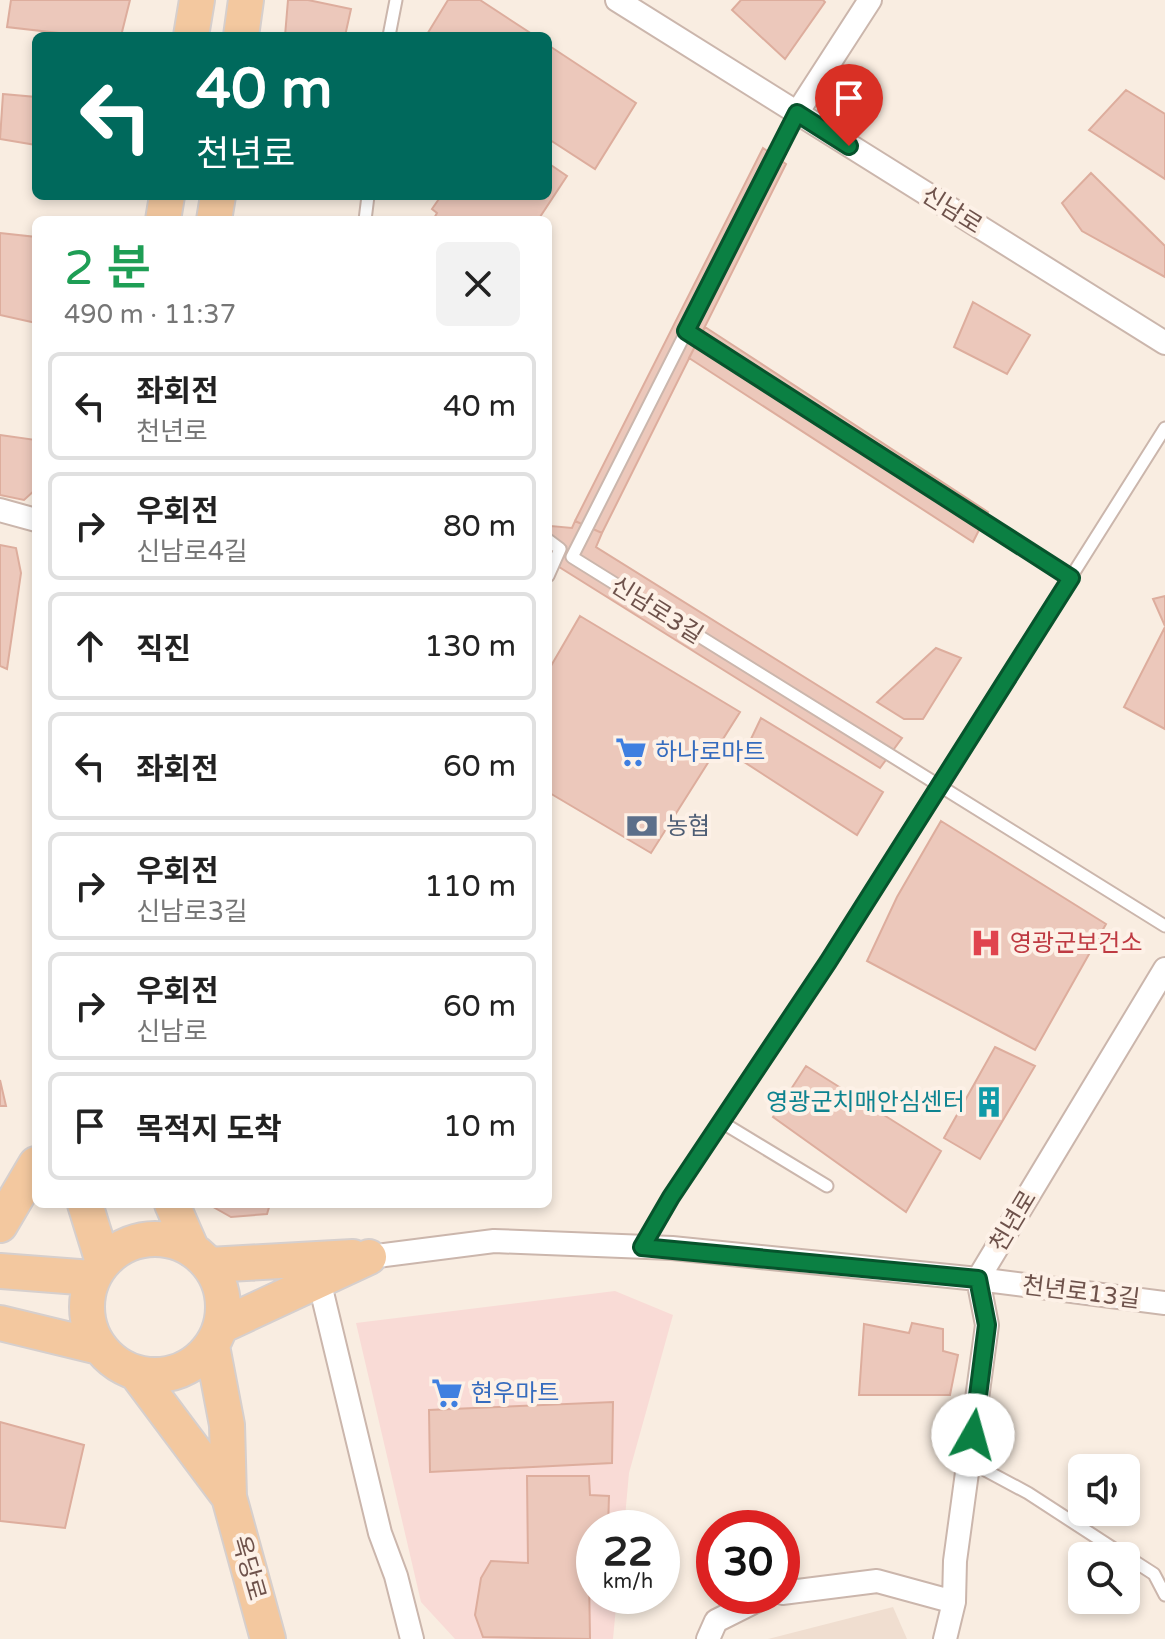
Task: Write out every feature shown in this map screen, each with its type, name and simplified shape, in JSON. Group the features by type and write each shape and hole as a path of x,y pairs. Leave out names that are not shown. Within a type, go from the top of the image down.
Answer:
{"main road":[{"path":"192,32 197,0"},
{"path":"242,32 246,0"},
{"path":"0,1225 32,1171"},
{"path":"86,1208 98,1270 86,1313 99,1347 116,1364 137,1374 158,1376 179,1372 198,1361 216,1336 319,1280 369,1257"},
{"path":"174,1208 200,1258 219,1284 223,1305 216,1336 227,1425 229,1497"},
{"path":"0,1271 98,1270 127,1246 155,1239 200,1258 369,1257"},
{"path":"0,1323 99,1347"},
{"path":"137,1374 229,1497"},
{"name":"옥당로","path":"229,1497 268,1639"}],"street":[{"name":"신남로","path":"617,0 1165,343"},
{"path":"797,113 870,0"},
{"path":"0,510 32,519"},
{"name":"천년로","path":"369,1257 494,1241 642,1247 978,1279 1165,969"},
{"path":"945,1639 954,1602 955,1561 987,1325 978,1279"},
{"name":"천년로13길","path":"978,1279 1165,1303"},
{"path":"319,1280 380,1533 396,1576 412,1639"},
{"path":"800,1591 877,1581 954,1602"},
{"path":"708,1639 716,1621 730,1614"}],"lane":[{"path":"390,32 396,0"},
{"path":"572,557 797,113"},
{"path":"686,331 1071,578"},
{"path":"642,1247 671,1197 723,1123 1165,428"},
{"path":"552,543 560,549 552,567"},
{"name":"신남로3길","path":"560,549 1165,926"},
{"path":"723,1123 827,1186"},
{"path":"970,1462 1028,1493 1104,1542"},
{"path":"1140,1565 1154,1574 1165,1595"}],"shaded area":[{"path":"615,1291 673,1315 629,1473 626,1510 576,1510 576,1614 615,1614 613,1639 455,1639 421,1602 356,1323"},
{"path":"893,1607 907,1639 768,1639"}],"building":[{"path":"11,0 130,0 122,32 50,32 7,27"},
{"path":"288,0 308,0 351,9 346,32 285,32"},
{"path":"448,0 480,0 529,32 428,32"},
{"path":"741,0 825,2 785,59 732,10"},
{"path":"552,48 636,103 595,169 552,141"},
{"path":"1126,90 1165,114 1165,179 1089,130"},
{"path":"3,94 32,97 32,144 0,139"},
{"path":"763,148 786,164 602,533 575,521"},
{"path":"552,166 567,176 552,199"},
{"path":"1091,173 1165,246 1165,277 1082,231 1062,203"},
{"path":"438,200 551,200 541,216 435,216 437,213 432,209"},
{"path":"0,233 32,237 32,322 0,315"},
{"path":"973,302 1030,335 1007,374 954,347"},
{"path":"705,327 988,512 973,542 689,358"},
{"path":"0,435 32,439 32,493 24,500 0,495"},
{"path":"575,521 602,533 596,547 902,738 880,768 552,563 552,526 572,528"},
{"path":"0,545 16,548 21,573 7,669 0,666"},
{"path":"1165,596 1165,626 1153,599"},
{"name":"하나로마트","path":"580,616 740,712 651,853 552,794 552,664"},
{"path":"1165,627 1165,729 1124,707"},
{"path":"936,648 961,658 923,719 904,719 877,702"},
{"path":"761,718 883,792 857,835 741,760"},
{"name":"영광군보건소","path":"941,821 1106,924 1035,1050 867,961 897,897"},
{"name":"영광군치매안심센터","path":"995,1047 1035,1066 980,1159 944,1138"},
{"path":"806,1066 941,1151 906,1212 773,1117"},
{"path":"0,1080 6,1106 0,1106"},
{"path":"215,1208 269,1208 267,1214 231,1217"},
{"path":"912,1323 943,1329 943,1351 958,1355 950,1395 859,1395 864,1324 909,1333"},
{"path":"613,1402 612,1463 430,1472 429,1410"},
{"path":"0,1422 84,1445 65,1528 0,1521"},
{"path":"527,1476 589,1476 590,1495 609,1496 609,1510 576,1510 576,1614 590,1614 590,1639 483,1637 475,1615 481,1578 491,1561 528,1563"}],"place":[{"name":"하나로마트","path":"631,752"},
{"name":"농협","path":"642,826"},
{"name":"영광군보건소","path":"986,943"},
{"name":"영광군치매안심센터","path":"989,1102"},
{"name":"현우마트","path":"447,1393"}],"route":[{"path":"849,146 797,113 686,331 1071,578 828,962 671,1197 642,1247 978,1279 987,1325 973,1435"}]}
